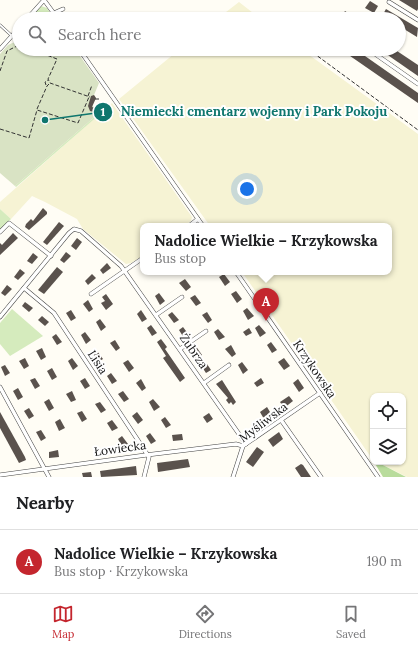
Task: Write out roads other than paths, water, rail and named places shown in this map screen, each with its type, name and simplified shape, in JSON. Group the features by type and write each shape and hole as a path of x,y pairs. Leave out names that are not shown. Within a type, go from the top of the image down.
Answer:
{"street":[{"path":"33,12 44,0 53,12"},
{"path":"389,2 405,12"},
{"path":"56,12 62,9"},
{"path":"406,13 418,20"},
{"path":"0,49 12,36"},
{"path":"84,56 201,223"},
{"path":"378,56 418,84"},
{"path":"193,223 198,219"},
{"path":"0,232 9,223 51,256 0,317"},
{"name":"Żubrza","path":"51,256 69,233 74,229 81,231 125,271 204,383 245,445"},
{"path":"91,294 140,260"},
{"name":"Krzykowska","path":"238,275 378,477"},
{"name":"Lisia","path":"24,288 54,313 146,455"},
{"path":"156,315 182,297"},
{"path":"180,349 206,331"},
{"path":"204,383 230,364"},
{"path":"0,387 49,477"},
{"name":"Myśliwska","path":"233,477 245,445 320,393"},
{"path":"281,420 321,477"},
{"name":"Łowiecka","path":"0,475 146,455 236,444 245,445"},
{"path":"144,477 148,457 146,455"}],"lane":[{"path":"0,25 12,36"}],"place":[{"name":"Niemiecki cmentarz wojenny i Park Pokoju","path":"45,120"},
{"name":"Nadolice Wielkie – Krzykowska","path":"266,321"}]}
